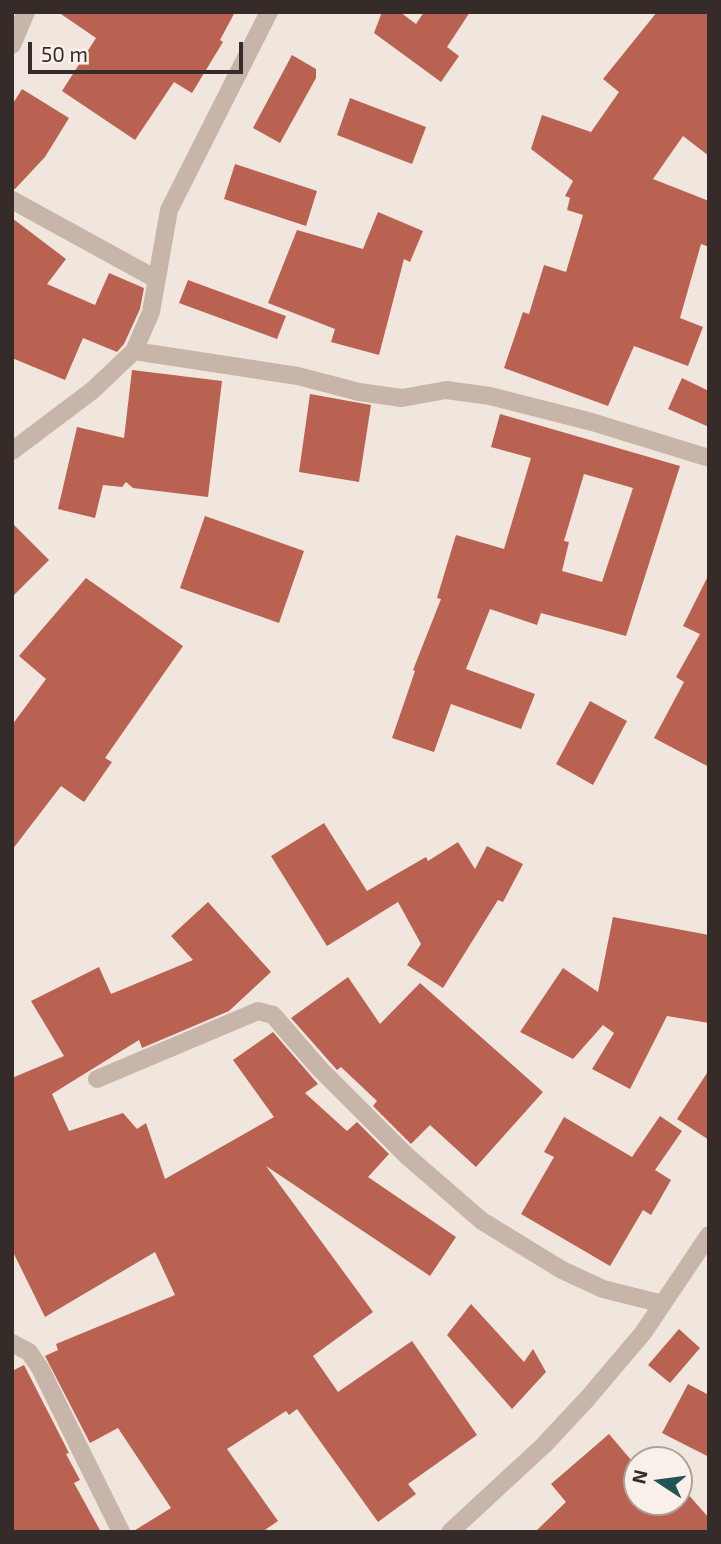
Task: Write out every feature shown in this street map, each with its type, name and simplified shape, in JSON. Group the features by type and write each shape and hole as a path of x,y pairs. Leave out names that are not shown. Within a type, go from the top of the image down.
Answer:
{"street":[{"path":"12,44 26,12"},
{"path":"12,451 93,390 134,351 151,312 169,210 269,12"},
{"path":"12,200 156,279"},
{"path":"134,351 298,376 359,392 402,398 446,390 490,396 592,422 709,458"},
{"path":"97,1079 258,1012 273,1015 318,1068 397,1146 482,1221 562,1270 603,1289 663,1304"},
{"path":"450,1532 544,1445 643,1333 709,1234"},
{"path":"12,1343 29,1352 40,1368 121,1532"}],"building":[{"path":"58,12 235,12 220,40 223,42 192,93 174,82 135,140 62,91 96,38"},
{"path":"382,12 400,12 416,24 424,12 470,12 447,47 459,56 441,82 374,33"},
{"path":"657,12 709,12 709,156 683,136 653,179 709,201 709,247 701,244 680,318 703,327 688,366 634,346 608,406 504,368 523,312 529,314 544,265 566,272 583,215 567,210 570,198 565,196 573,181 531,149 542,115 591,132 619,92 603,79"},
{"path":"292,55 316,69 316,78 280,143 253,128"},
{"path":"22,89 69,118 45,157 12,189 12,105"},
{"path":"350,98 426,127 412,164 337,135"},
{"path":"235,164 317,191 306,226 224,199"},
{"path":"378,212 423,231 410,262 404,259 379,355 331,342 335,329 268,303 297,230 363,249"},
{"path":"12,218 66,259 47,284 95,305 109,273 144,288 140,309 124,344 117,352 83,338 65,380 12,358"},
{"path":"188,280 286,316 277,339 179,303"},
{"path":"132,370 222,381 208,497 133,488 126,482 122,487 103,485 95,518 58,509 77,427 124,438"},
{"path":"682,378 709,391 709,427 668,409"},
{"path":"310,394 371,405 359,482 299,472"},
{"path":"500,414 680,466 626,636 541,613 537,625 490,609 466,669 535,694 521,729 451,704 434,752 392,738 415,671 413,670 441,599 437,598 456,535 504,549 531,458 491,447","holes":["584,474 633,488 602,582 562,571 569,542 564,541"]},
{"path":"205,516 304,551 279,623 180,588"},
{"path":"12,523 49,560 12,597"},
{"path":"709,574 709,767 654,738 684,682 676,677 700,634 683,626"},
{"path":"86,578 183,646 105,758 112,762 84,802 61,786 12,850 12,725 46,679 19,656"},
{"path":"590,701 627,721 593,785 556,764"},
{"path":"324,823 367,891 426,857 428,861 458,842 475,869 487,846 523,864 503,902 498,900 443,988 407,965 421,944 398,902 327,946 271,856"},
{"path":"208,902 271,972 229,1011 142,1048 139,1040 52,1094 69,1131 123,1113 137,1129 146,1123 165,1179 274,1117 233,1060 273,1032 318,1084 305,1093 347,1131 357,1122 389,1154 368,1177 456,1237 430,1276 266,1166 373,1312 313,1356 338,1392 412,1341 477,1435 408,1484 416,1494 378,1522 297,1409 289,1415 286,1411 227,1449 278,1521 262,1532 132,1532 171,1508 118,1428 90,1443 45,1356 58,1350 56,1344 175,1295 155,1252 45,1317 12,1250 12,1078 64,1056 31,1001 99,967 111,994 193,960 171,936"},
{"path":"613,917 709,935 709,1023 667,1016 630,1089 592,1069 614,1033 603,1025 573,1059 520,1032 563,968 598,992"},
{"path":"348,977 380,1024 420,983 543,1092 476,1167 430,1125 411,1144 373,1106 377,1101 341,1067 337,1070 291,1018"},
{"path":"709,1070 709,1140 677,1119"},
{"path":"660,1116 682,1131 655,1170 671,1180 651,1215 643,1210 610,1266 521,1214 554,1157 544,1152 564,1117 632,1157"},
{"path":"471,1304 524,1362 533,1349 546,1372 512,1409 447,1335"},
{"path":"679,1329 700,1348 670,1383 648,1365"},
{"path":"24,1365 69,1453 66,1454 80,1480 74,1483 101,1532 12,1532 12,1371"},
{"path":"688,1384 709,1395 709,1457 693,1449 693,1446 687,1446 662,1433"},
{"path":"609,1434 623,1450 623,1516 693,1516 693,1500 709,1518 709,1532 535,1532 566,1502 551,1484"}]}
